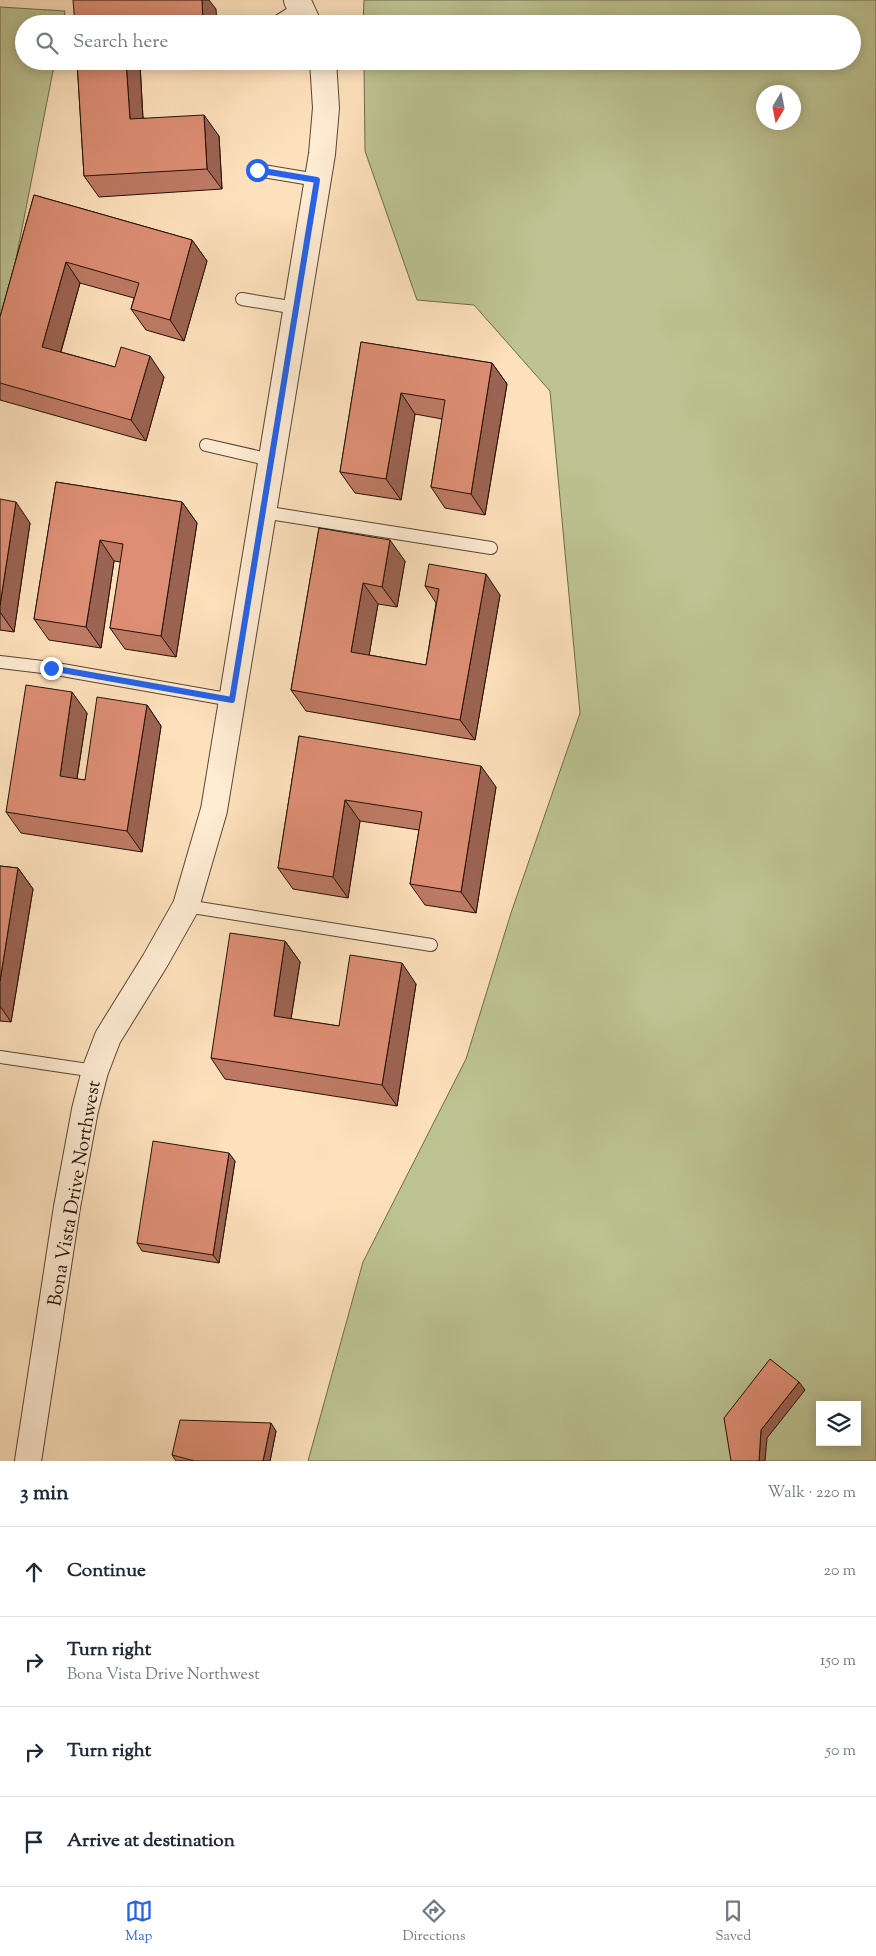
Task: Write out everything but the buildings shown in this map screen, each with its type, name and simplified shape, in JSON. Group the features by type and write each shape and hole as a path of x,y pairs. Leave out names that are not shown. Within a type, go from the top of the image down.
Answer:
{"street":[{"name":"Bona Vista Drive Northwest","path":"28,1461 67,1207 85,1110 96,1071 108,1037 155,961 186,906 214,810 317,180 326,108 324,70"}],"lane":[{"path":"257,170 317,180"},
{"path":"242,299 296,308"},
{"path":"206,445 271,460"},
{"path":"263,512 491,548"},
{"path":"0,662 51,668 232,700"},
{"path":"186,906 431,945"},
{"path":"0,1058 96,1071"}],"green space":[{"path":"364,0 876,0 876,1461 308,1461 363,1262 466,1059 511,913 580,713 550,391 474,305 417,300 365,151 364,70 861,70 861,15 363,15"},
{"path":"0,7 65,11 64,15 15,15 15,70 53,70 0,340"}],"route":[{"path":"51,668 232,700 317,180 257,170"}]}
